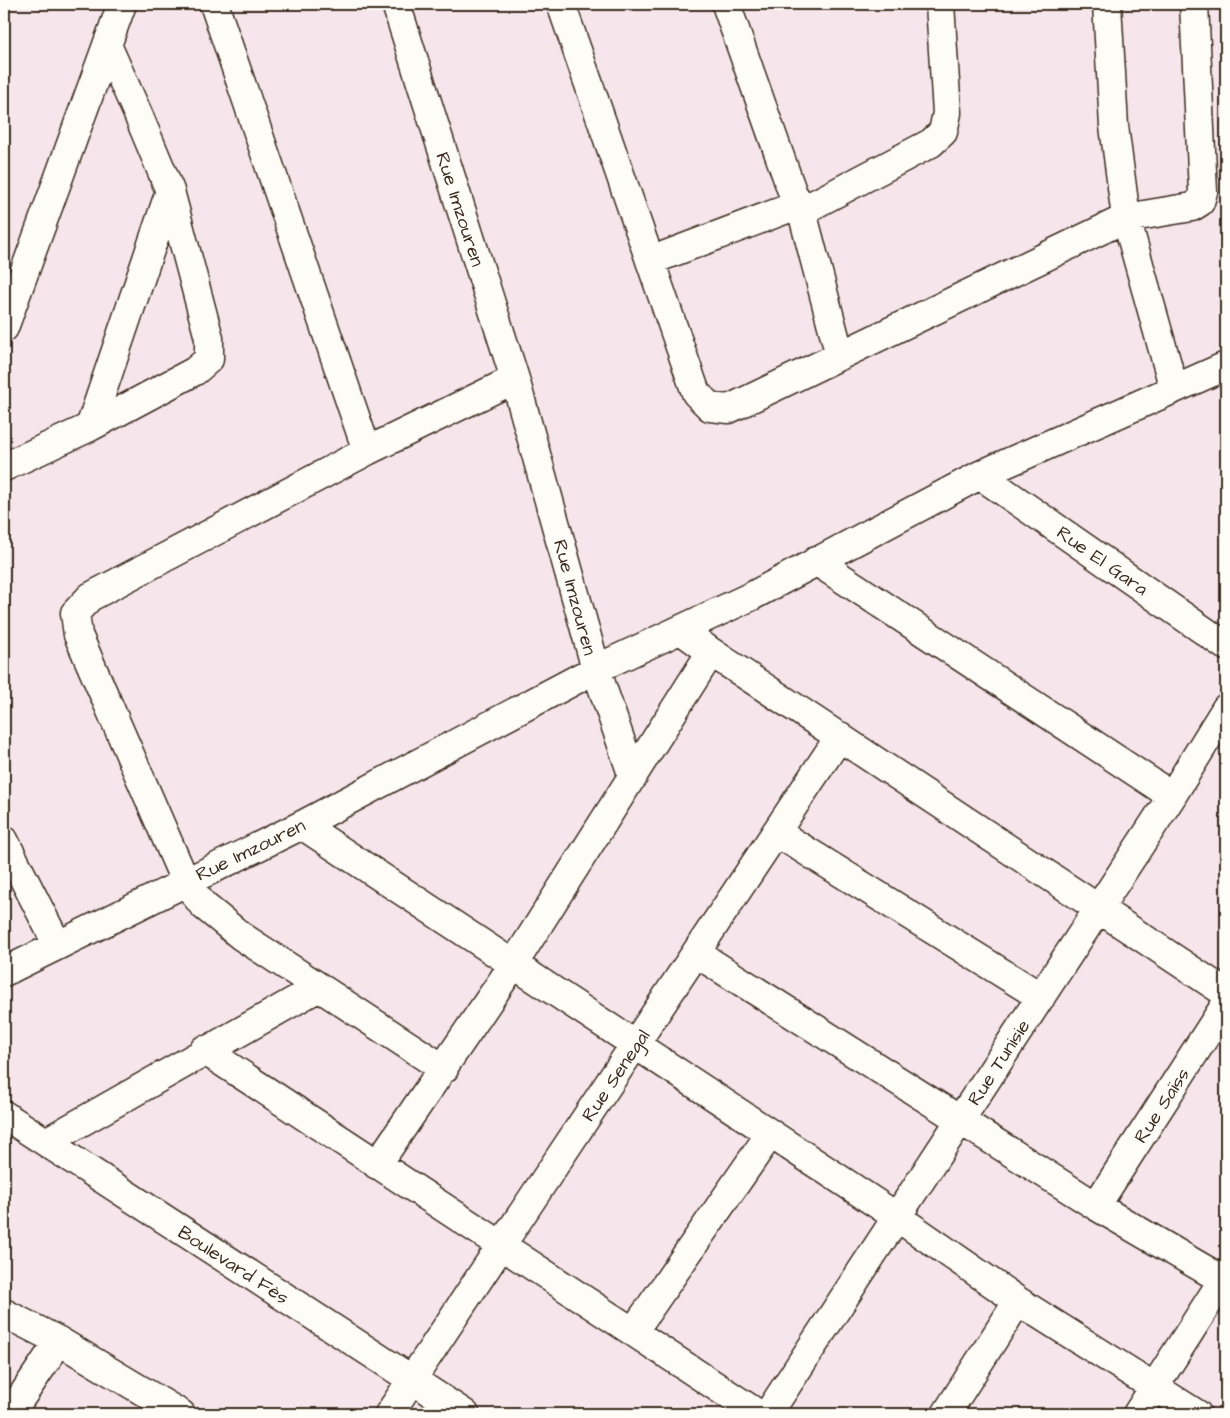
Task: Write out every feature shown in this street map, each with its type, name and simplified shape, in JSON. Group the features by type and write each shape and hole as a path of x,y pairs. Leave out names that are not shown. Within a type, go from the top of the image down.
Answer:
{"street":[{"path":"4,328 122,4"},
{"path":"214,4 367,450"},
{"name":"Rue Imzouren","path":"4,972 57,944 302,825 596,669 515,379 396,4"},
{"path":"561,4 696,393 710,407 728,409 1126,218 1192,207 1200,202 1203,192 1194,4"},
{"path":"650,262 800,204 813,205 931,143 943,132 948,113 940,4"},
{"path":"1107,4 1114,126 1126,218 1174,389"},
{"path":"730,5 793,194 800,204 840,356"},
{"path":"4,467 90,427 196,371 209,359 209,338 170,191 107,45"},
{"path":"90,427 170,191"},
{"path":"633,777 596,669 752,596 980,475 1226,366"},
{"path":"444,1069 241,936 203,904 185,881 78,635 75,613 90,597 367,450 515,379"},
{"name":"Rue El Gara","path":"980,475 1224,640"},
{"path":"816,561 1172,796"},
{"path":"681,630 711,652 1226,993"},
{"path":"377,1165 513,965 711,652"},
{"name":"Rue Tunisie","path":"768,1414 1172,796 1226,708"},
{"name":"Rue Senegal","path":"389,1414 840,736"},
{"path":"302,825 897,1217 1018,1301 1197,1414"},
{"path":"776,832 1041,997"},
{"path":"4,840 57,944"},
{"path":"696,953 1096,1206 1224,1278 1137,1414"},
{"path":"46,1142 204,1050 319,987"},
{"name":"Rue Saïss","path":"1096,1206 1226,1004"},
{"path":"204,1050 758,1414"},
{"name":"Boulevard Fès","path":"5,1118 46,1142 465,1414"},
{"path":"633,1332 770,1134"},
{"path":"946,1414 1018,1301"},
{"path":"4,1313 59,1341 181,1414"},
{"path":"10,1414 59,1341"}]}
